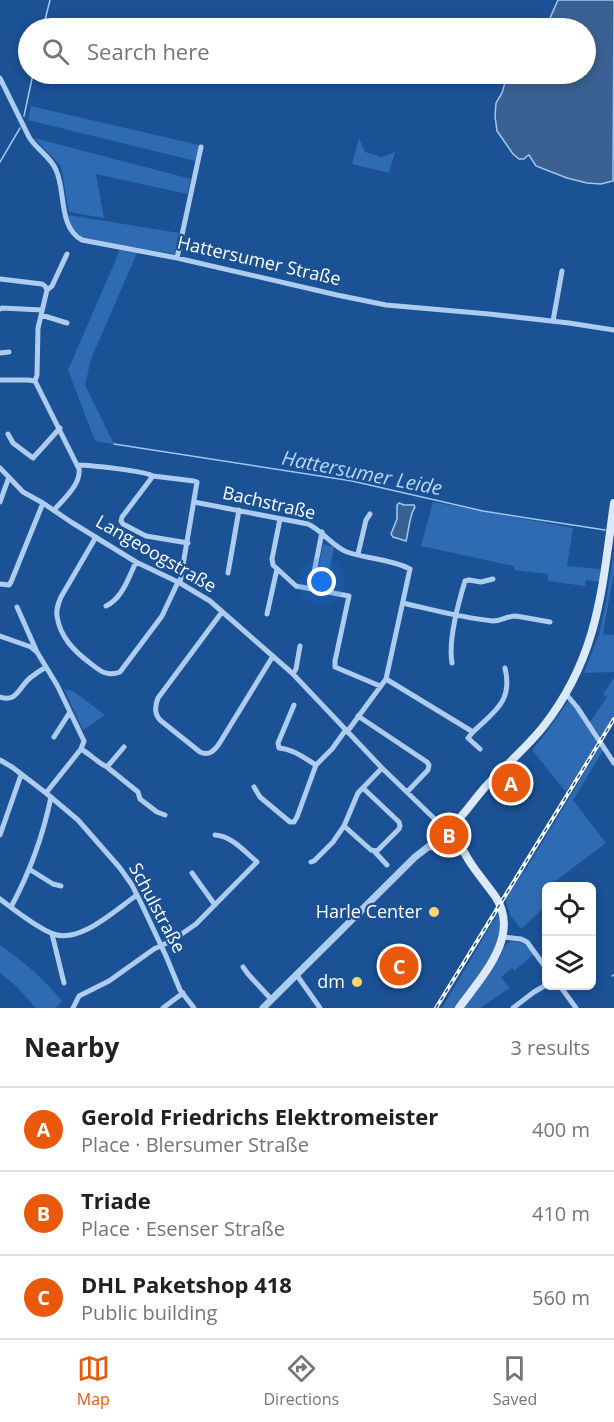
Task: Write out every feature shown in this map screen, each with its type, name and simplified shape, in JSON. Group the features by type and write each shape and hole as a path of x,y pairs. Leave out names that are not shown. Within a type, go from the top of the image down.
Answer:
{"main road":[{"path":"456,827 481,792 543,728 579,670 598,612 614,503"},
{"path":"447,826 456,827 461,835 456,843 450,845 443,839 441,833 447,826"},
{"path":"456,843 498,901 503,918 501,945 459,1008"}],"street":[{"name":"Hattersumer Straße","path":"0,78 29,137 56,168 65,215 77,238 87,242 177,258 337,295 387,304 467,311 614,330"},
{"path":"177,258 201,147"},
{"path":"54,510 77,480 80,472 35,381 41,312 49,288 68,254"},
{"path":"553,321 562,272"},
{"path":"0,279 42,284 49,288"},
{"path":"0,309 41,312 67,322"},
{"path":"0,353 9,352"},
{"path":"0,380 35,381"},
{"path":"8,434 13,443 33,458 60,428"},
{"path":"77,465 194,481 197,482 194,502"},
{"name":"Langeoogstraße","path":"0,468 23,492 136,562 202,595 293,674 382,768 444,828"},
{"path":"153,476 122,518 123,524 146,536 188,543"},
{"path":"0,502 9,477"},
{"name":"Bachstraße","path":"96,537 61,597 57,607 57,617 61,630 72,648 102,672 110,674 120,672 162,616 179,583 194,502 309,524 347,552 389,561 410,569 386,679 338,742 316,765"},
{"path":"0,584 9,585 11,582 44,503"},
{"path":"228,573 238,510"},
{"path":"358,554 366,520 370,514"},
{"path":"280,519 272,562 296,586 349,596 335,666 380,686"},
{"path":"311,588 322,532"},
{"path":"106,606 113,603 120,593 136,562"},
{"path":"267,614 277,569"},
{"path":"452,663 450,652 465,581 481,582 493,579"},
{"path":"404,603 494,621 516,616 550,622"},
{"path":"10,907 29,869 40,840 48,795 84,741 57,685 37,652 17,607"},
{"path":"222,612 158,698 155,705 157,717 160,720 200,752 205,754 214,751 273,656"},
{"path":"0,636 31,647 37,652"},
{"path":"293,674 300,646"},
{"path":"0,697 12,698 29,678 46,667"},
{"path":"480,749 468,738 503,702 508,679 505,668"},
{"path":"386,679 473,732"},
{"path":"566,694 614,763"},
{"path":"254,787 260,797 290,822 294,822 316,765 294,751 279,748 278,743 294,705"},
{"path":"54,737 70,711"},
{"path":"358,716 429,765 428,770 407,792"},
{"path":"107,767 124,747"},
{"path":"81,748 138,792 140,799 165,815"},
{"name":"Schulstraße","path":"0,760 78,820 120,868 137,895 183,993 194,1008"},
{"path":"311,862 333,842 344,826 358,793 382,768"},
{"path":"0,835 21,775"},
{"path":"363,788 399,822 400,826 377,851 374,851"},
{"path":"344,826 387,865"},
{"path":"73,1008 80,996 109,981 154,949 173,940 196,924 257,862 229,839 215,836"},
{"path":"263,1008 415,856 443,839"},
{"path":"29,869 53,884 61,886"},
{"path":"192,873 215,905"},
{"path":"0,899 52,934 71,936 95,925 137,895"},
{"path":"52,934 64,983"},
{"path":"503,937 527,942 542,963"},
{"path":"243,967 271,999"},
{"path":"296,974 320,1008"},
{"path":"513,1008 542,988"},
{"path":"563,990 576,1008"},
{"path":"163,1008 183,993"}],"shaded area":[{"path":"558,0 614,0 613,181 601,184 587,183 536,166 529,155 524,159 519,159 497,131 496,103 505,84 596,84 596,18 550,18"},
{"path":"31,106 199,145 195,161 28,120"},
{"path":"34,138 191,179 187,194 96,174 104,218 69,212 61,166"},
{"path":"359,138 365,152 381,157 395,152 389,173 352,164"},
{"path":"68,215 179,233 175,254 83,239 70,222"},
{"path":"120,250 137,253 91,359 85,385 114,444 95,441 68,370"},
{"path":"433,502 573,528 567,566 600,569 600,582 586,580 585,586 548,581 548,574 514,570 514,566 421,546"},
{"path":"399,503 415,507 406,541 393,537 391,534 397,519"},
{"path":"323,544 334,547 327,583 316,581"},
{"path":"614,551 614,571 603,634 614,635 614,672 584,673 599,634"},
{"path":"614,678 614,716 601,737 590,722 607,697 603,694"},
{"path":"64,689 73,691 105,715 83,730"},
{"path":"569,700 598,741 566,792 532,750"},
{"path":"601,745 604,749 573,800 606,843 554,882 542,882 542,910 521,929 510,915 505,898 528,866"},
{"path":"498,913 500,933 493,955 456,1008 442,1008"},
{"path":"513,941 520,942 533,955 514,971 512,968 501,977 510,988 480,1008 463,1008 505,946"},
{"path":"0,945 17,957 55,993 62,1001 56,1008 36,1008 16,986 0,973"}],"waterway":[{"path":"46,18 50,0"},
{"path":"24,116 31,84"},
{"path":"0,162 20,128"},
{"name":"Hattersumer Leide","path":"114,444 352,481 483,511 605,530"}],"railway":[{"path":"436,1008 614,719"}],"place":[{"name":"Gerold Friedrichs Elektromeister","path":"511,783"},
{"name":"Triade","path":"449,835"},
{"name":"Harle Center","path":"434,912"},
{"name":"DHL Paketshop 418","path":"399,966"},
{"name":"dm","path":"357,982"}]}
